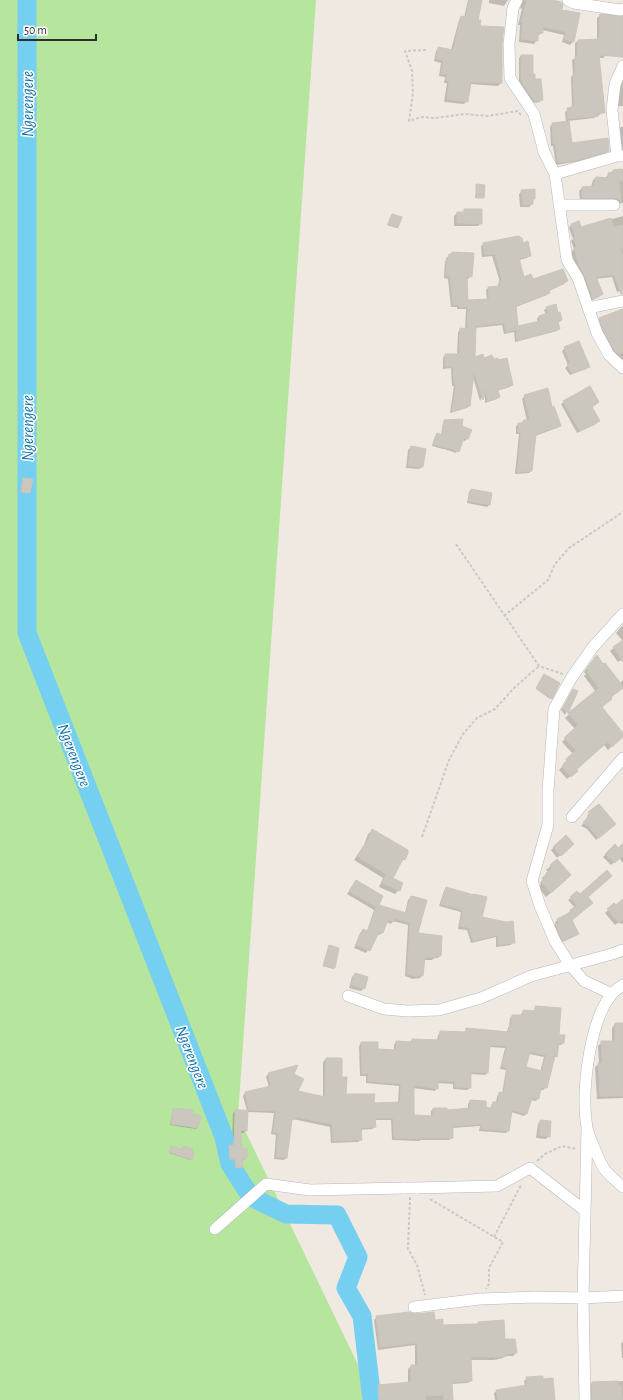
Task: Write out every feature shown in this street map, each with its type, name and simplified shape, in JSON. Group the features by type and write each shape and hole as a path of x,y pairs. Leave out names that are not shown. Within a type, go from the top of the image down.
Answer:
{"street":[{"path":"517,0 513,8 509,44 510,78 534,114 544,152 556,174 567,260 578,278 598,333 609,355 623,368"},
{"path":"568,0 574,3 620,10 623,8"},
{"path":"556,174 620,156 612,110 615,84 623,66"},
{"path":"559,206 614,205"},
{"path":"588,308 623,300"},
{"path":"612,994 584,981 570,965 555,941 540,906 532,881 548,825 548,791 554,709 572,676 593,646 623,614"},
{"path":"572,817 623,758"},
{"path":"348,996 384,1009 408,1011 439,1010 481,998 531,976 623,950"},
{"path":"585,1400 583,1298 587,1129 585,1094 593,1036 601,1012 612,994 623,985"},
{"path":"587,1129 605,1170 623,1187"},
{"path":"214,1229 266,1184 310,1190 410,1190 497,1186 530,1168 584,1210"},
{"path":"414,1307 480,1298 583,1298 623,1296"}],"path":[{"path":"426,50 405,51 412,71 413,93 409,121 422,117 435,118 465,114 488,116 518,111 522,117"},
{"path":"504,616 548,580 555,564 569,548 623,512"},
{"path":"456,544 539,666 572,676"},
{"path":"422,837 449,760 463,734 477,718 495,709 514,688 539,666"},
{"path":"410,1190 408,1249 417,1265 428,1305"},
{"path":"430,1198 503,1242 489,1268 489,1284 480,1298"}],"green space":[{"path":"0,0 316,0 238,1116 375,1400 0,1400"}],"building":[{"path":"469,0 482,0 478,20 481,20 480,26 504,27 502,43 502,83 471,82 468,102 447,99 449,81 446,80 447,74 441,74 443,60 436,59 438,47 453,50 461,16 466,17"},
{"path":"527,0 552,0 561,2 563,4 562,10 580,13 574,42 564,39 566,32 543,27 543,33 538,33 538,41 521,39 523,22 521,22"},
{"path":"600,14 623,16 623,57 599,55 605,113 597,113 598,116 568,119 567,108 574,105 573,73 575,73 575,56 577,56 578,40 599,39"},
{"path":"521,55 533,55 533,74 535,74 535,79 541,79 543,100 534,101 523,85 521,80"},
{"path":"569,121 572,143 608,138 609,151 582,159 558,163 555,144 553,144 552,123"},
{"path":"622,169 623,181 619,181 621,200 614,198 582,198 582,187 594,186 596,177 608,178 608,173 613,172 613,170"},
{"path":"476,184 485,185 484,198 476,198"},
{"path":"535,189 535,199 533,199 533,204 523,205 521,190"},
{"path":"464,209 482,209 482,224 457,223 457,212 464,212"},
{"path":"392,214 402,217 398,228 388,224"},
{"path":"611,218 613,227 622,225 623,230 623,248 620,248 623,257 623,294 621,294 614,275 596,277 603,294 593,299 585,276 579,266 574,248 577,247 573,237 575,236 571,224 579,221 581,227"},
{"path":"518,236 522,238 523,243 528,241 531,256 519,258 524,277 531,274 533,279 563,269 568,281 549,290 550,293 516,306 518,326 540,321 539,316 548,313 546,307 556,304 558,313 560,312 562,320 558,322 560,329 517,341 516,330 506,332 504,323 476,326 475,357 483,354 484,358 492,355 494,359 498,358 498,360 507,358 513,385 498,390 500,397 487,401 487,388 483,400 474,372 470,406 452,412 456,384 454,384 453,367 445,367 445,354 459,354 460,328 467,329 468,307 453,305 450,276 446,276 447,259 449,254 452,254 452,252 474,253 472,277 467,276 468,302 468,300 489,299 488,287 500,286 499,281 502,281 495,254 485,255 483,243"},
{"path":"623,309 623,352 619,354 615,351 603,330 599,318"},
{"path":"579,341 590,367 572,373 567,364 570,363 564,347"},
{"path":"590,386 599,402 592,407 600,421 580,431 563,401"},
{"path":"548,388 552,407 554,406 561,426 536,434 532,471 517,472 521,432 518,432 518,423 522,423 524,420 530,420 524,395"},
{"path":"463,419 462,426 472,430 468,439 464,438 459,452 447,447 433,444 437,433 442,435 444,420"},
{"path":"411,446 426,449 423,467 408,466"},
{"path":"23,478 33,479 30,493 21,492"},
{"path":"471,489 492,493 490,505 468,501"},
{"path":"623,640 623,662 613,647"},
{"path":"597,655 623,686 623,688 611,697 612,699 602,707 623,733 623,737 612,747 608,742 604,745 577,769 578,771 571,777 562,766 567,761 566,759 576,750 564,738 578,725 568,713 599,688 587,672 589,670 587,668"},
{"path":"544,674 560,683 552,699 536,688"},
{"path":"573,689 578,691 568,713 563,708"},
{"path":"599,804 616,824 599,838 583,823 590,814 588,812"},
{"path":"372,829 408,850 405,860 403,859 393,878 403,883 400,891 382,883 386,874 357,856 368,840"},
{"path":"566,835 574,844 561,856 553,847"},
{"path":"623,843 623,855 615,863 605,854 615,844 618,848"},
{"path":"557,859 571,875 551,893 541,882 545,879 544,877 547,875 546,873 552,868 550,865"},
{"path":"607,870 612,876 588,897 593,903 572,920 579,934 563,941 555,924 559,922 557,919 571,912 570,910 577,905 570,897 577,891 580,894"},
{"path":"356,880 383,896 379,905 406,913 411,896 427,900 418,933 442,936 441,956 436,956 436,958 425,957 423,976 417,977 407,974 410,923 395,918 394,922 388,920 383,933 379,932 370,951 356,945 363,929 368,931 376,907 349,891"},
{"path":"446,887 487,897 482,917 506,922 513,921 515,943 498,945 498,935 473,941 469,928 460,926 463,910 441,904"},
{"path":"623,899 623,919 619,923 607,909 614,903 616,905"},
{"path":"329,945 339,948 335,968 323,966"},
{"path":"355,973 368,977 365,989 351,985"},
{"path":"535,1006 561,1008 559,1035 565,1035 564,1043 559,1043 557,1057 555,1056 547,1088 541,1087 539,1099 532,1098 527,1114 512,1110 509,1131 481,1129 481,1124 453,1126 453,1138 394,1138 393,1118 375,1118 376,1127 361,1128 362,1140 333,1141 332,1124 295,1117 294,1120 292,1119 287,1158 276,1157 278,1133 273,1132 276,1111 249,1110 245,1092 271,1086 268,1073 298,1065 294,1074 304,1079 298,1091 325,1097 326,1058 342,1058 342,1077 347,1077 346,1094 375,1094 374,1103 400,1102 401,1084 368,1081 368,1074 362,1074 361,1042 378,1042 378,1049 396,1050 396,1041 412,1042 412,1039 439,1040 440,1031 466,1032 466,1028 509,1032 512,1015 523,1015 523,1010 535,1011","holes":["490,1045 507,1046 502,1066 507,1068 504,1093 499,1092 498,1102 493,1102 491,1108 486,1107 486,1101 470,1100 470,1108 447,1110 447,1108 433,1108 433,1116 414,1115 414,1085 438,1089 438,1081 455,1081 455,1087 471,1088 471,1072 488,1073","530,1052 546,1055 542,1071 526,1067"]},
{"path":"615,1023 623,1023 623,1096 600,1096 598,1063 602,1063 601,1041 615,1041"},
{"path":"173,1108 193,1110 192,1114 201,1116 198,1128 171,1124"},
{"path":"235,1110 248,1110 247,1131 241,1130 242,1149 247,1149 247,1159 242,1159 243,1167 236,1168 235,1159 230,1159 229,1145 234,1145"},
{"path":"540,1120 551,1121 550,1137 539,1135"},
{"path":"171,1146 182,1149 183,1146 193,1149 192,1151 194,1152 192,1160 169,1152"},
{"path":"409,1312 415,1314 434,1312 435,1320 443,1319 443,1325 478,1324 478,1322 504,1320 505,1339 515,1339 517,1353 497,1357 471,1357 472,1381 452,1382 453,1400 444,1400 443,1395 425,1396 426,1400 379,1400 378,1385 411,1382 411,1365 418,1365 417,1343 380,1347 376,1316"},
{"path":"543,1376 543,1379 553,1378 555,1400 498,1400 496,1390 527,1385 526,1377"},
{"path":"618,1381 619,1386 621,1385 622,1400 592,1400 592,1382"}],"waterway":[{"name":"Ngerengere","path":"27,0 27,633 224,1137 230,1164 251,1197 286,1214 337,1215 358,1257 346,1288 362,1316 372,1400"}]}
